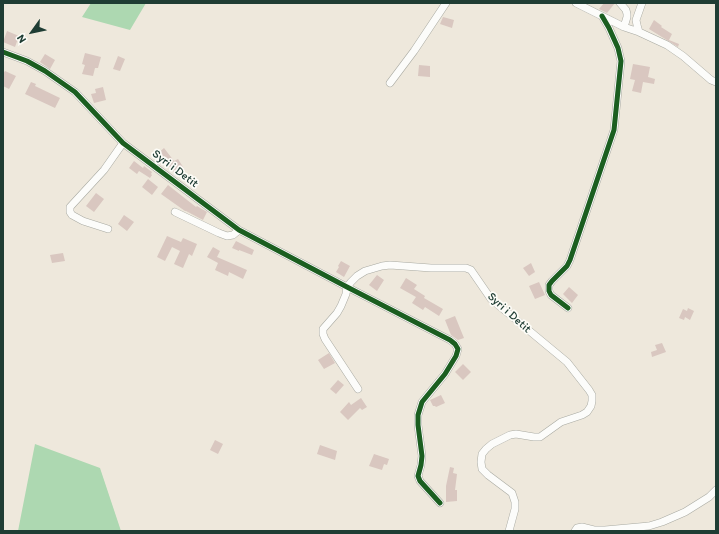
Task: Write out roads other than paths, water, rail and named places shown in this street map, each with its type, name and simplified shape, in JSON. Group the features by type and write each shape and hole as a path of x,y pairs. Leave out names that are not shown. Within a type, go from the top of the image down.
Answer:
{"street":[{"path":"390,83 414,51 446,3"},
{"path":"576,3 624,27 667,45 683,56 711,80 716,82"},
{"path":"620,3 626,10 627,14 624,27"},
{"path":"639,32 636,20 642,3"},
{"path":"568,308 550,296 549,285 567,266 570,260 614,130 621,61 618,48 602,16"},
{"name":"Syri i Detit","path":"3,52 27,61 45,71 75,92 123,143 239,230 347,287 357,276 365,271 382,266 466,268 471,270 491,299 567,362 592,395 591,406 587,412 582,415 561,422 540,437 516,434 510,435 492,444 482,454 482,469 512,494 515,502 516,509 509,531"},
{"path":"108,229 83,221 72,215 70,212 70,207 104,170 123,143"},
{"path":"175,212 227,236 233,235 239,230"},
{"path":"358,389 323,334 323,329 341,306 347,287 450,340 455,344 458,349 456,356 445,374 422,402 418,415 422,456 418,476 420,481 440,503"},
{"path":"574,531 577,528 582,527 594,530 605,530 649,526 662,522 693,507 709,497 716,490"}]}
